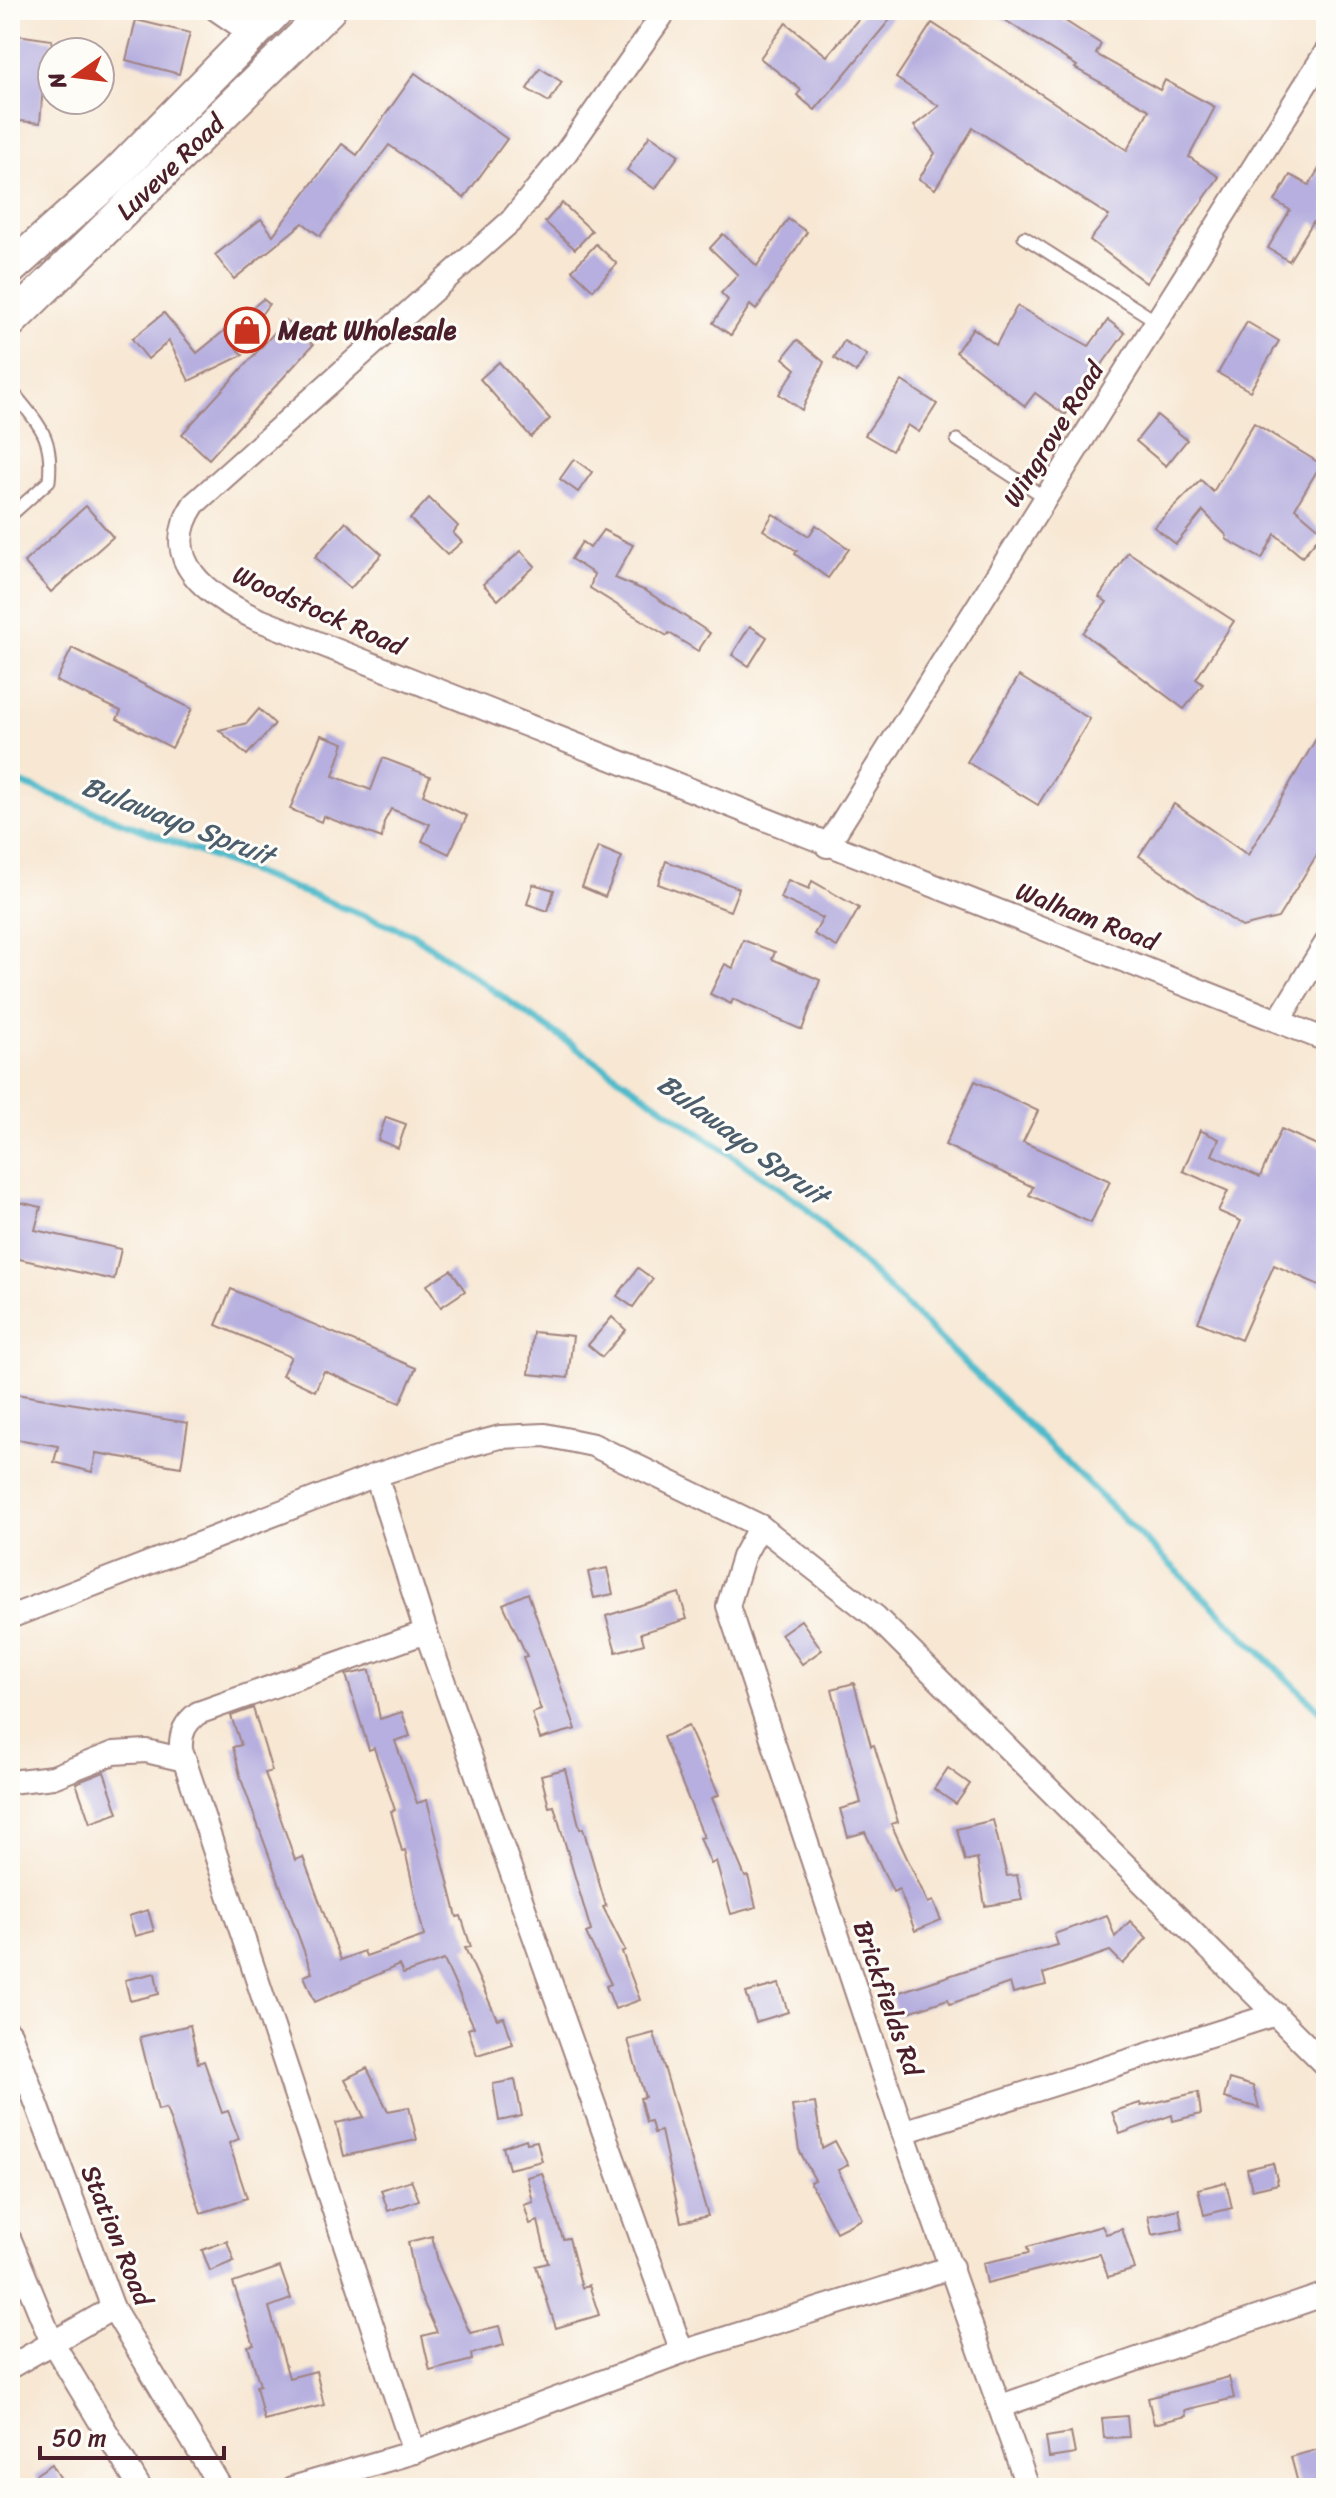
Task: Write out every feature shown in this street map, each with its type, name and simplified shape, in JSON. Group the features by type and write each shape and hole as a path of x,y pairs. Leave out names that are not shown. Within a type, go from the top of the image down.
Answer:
{"street":[{"path":"217,10 255,36"},
{"name":"Luveve Road","path":"10,269 114,176 255,36 277,10"},
{"name":"Luveve Road","path":"10,322 329,10"},
{"name":"Woodstock Road","path":"666,10 565,154 511,221 194,504 183,521 181,544 195,580 225,604 257,619 827,846"},
{"name":"Wingrove Road","path":"827,846 1326,52"},
{"name":"Walham Road","path":"827,846 1326,1040"},
{"path":"1279,1020 1326,943"},
{"path":"10,1617 376,1475 500,1437 545,1435 593,1445 760,1526 876,1617 1326,2065"},
{"path":"376,1475 426,1632 682,2352"},
{"name":"Brickfields Rd","path":"760,1526 743,1557 728,1606 903,2132 1028,2488"},
{"path":"414,2452 185,1760 181,1738 185,1725 198,1713 426,1632"},
{"path":"10,1782 53,1777 114,1753 146,1751 185,1760"},
{"path":"903,2132 1276,2014"},
{"name":"Station Road","path":"10,2033 113,2308 221,2488"},
{"path":"10,2240 51,2340 140,2488"},
{"path":"292,2488 414,2452 682,2352 952,2267"},
{"path":"1001,2406 1326,2294"},
{"path":"10,2367 51,2340 113,2308"}],"lane":[{"path":"1024,237 1156,321"},
{"path":"10,388 49,441 50,465 49,481 10,516"},
{"path":"957,440 1046,498"}],"building":[{"path":"866,10 898,10 815,110 797,95 801,90 760,58 786,23 827,56"},
{"path":"989,10 1048,10 1101,44 1096,54 1160,90 1165,80 1215,107 1189,157 1219,177 1146,283 1090,240 1109,216 973,128 935,189 919,179 935,153 914,126 939,106 896,78 932,23 1127,150 1149,110 1075,68 1077,66"},
{"path":"136,20 190,33 179,74 126,60"},
{"path":"10,34 36,38 36,116 41,116 40,123 10,120"},
{"path":"540,68 562,82 549,102 527,89"},
{"path":"415,73 507,139 464,198 389,145 320,236 303,223 234,279 215,255 261,219 273,235 342,144 357,155"},
{"path":"650,135 679,155 655,189 627,170"},
{"path":"1326,157 1326,231 1313,222 1289,261 1268,248 1290,210 1275,201 1290,175 1309,185"},
{"path":"562,203 592,231 575,249 545,222"},
{"path":"788,219 807,232 756,310 750,305 731,335 713,323 728,300 721,293 738,275 710,248 723,234 757,266"},
{"path":"596,244 617,264 593,290 572,270"},
{"path":"263,299 269,304 236,348 243,355 189,381 169,341 148,359 132,339 164,313 197,353"},
{"path":"1017,306 1089,346 1108,320 1125,333 1065,415 1035,393 1025,406 956,352 973,328 996,345"},
{"path":"286,320 313,345 209,459 182,434"},
{"path":"1247,322 1279,341 1250,391 1218,373"},
{"path":"797,340 824,362 802,410 779,394 796,369 783,358"},
{"path":"844,341 867,355 856,372 834,358"},
{"path":"499,362 550,419 531,437 480,379"},
{"path":"902,381 937,404 919,432 908,425 892,451 865,435"},
{"path":"1157,415 1187,440 1166,466 1136,441"},
{"path":"1254,423 1321,464 1295,508 1323,532 1302,557 1275,534 1262,559 1226,539 1227,536 1203,511 1176,544 1154,527 1201,480 1213,492"},
{"path":"574,459 592,472 578,492 560,479"},
{"path":"429,498 458,526 453,533 462,542 447,555 410,519"},
{"path":"86,506 113,537 51,592 24,562"},
{"path":"773,514 809,536 816,525 849,549 828,578 795,554 797,551 763,530"},
{"path":"346,522 382,554 350,589 315,557"},
{"path":"603,530 633,545 615,578 646,591 710,633 698,651 669,633 667,636 590,588 594,574 571,559 582,542 590,548"},
{"path":"521,551 535,566 498,600 483,584"},
{"path":"1128,552 1234,621 1196,679 1203,684 1184,709 1083,633 1107,602 1099,597"},
{"path":"750,626 767,637 749,666 732,655"},
{"path":"72,648 192,709 172,748 117,719 121,711 56,681"},
{"path":"1019,676 1090,719 1038,805 967,762"},
{"path":"259,709 275,724 247,755 219,730 247,723"},
{"path":"1326,722 1326,840 1278,918 1242,927 1139,856 1174,804 1248,855"},
{"path":"321,735 344,743 333,776 371,790 383,758 430,776 423,795 467,816 449,854 422,841 430,824 391,809 384,822 382,838 323,816 321,822 290,809"},
{"path":"598,847 622,857 605,897 582,887"},
{"path":"666,861 739,888 730,911 658,884"},
{"path":"788,880 809,889 812,881 859,908 837,947 814,934 823,918 780,898"},
{"path":"533,884 554,890 548,911 527,904"},
{"path":"743,940 775,952 772,959 820,980 802,1030 733,999 731,1004 710,994 725,964 733,968"},
{"path":"975,1081 1038,1111 1023,1142 1110,1181 1091,1223 1029,1195 1033,1187 945,1145"},
{"path":"386,1117 406,1124 398,1148 378,1140"},
{"path":"1281,1129 1326,1149 1326,1288 1274,1265 1241,1340 1198,1322 1241,1221 1218,1211 1228,1191 1183,1171 1200,1130 1219,1139 1212,1155 1260,1177"},
{"path":"10,1200 41,1207 35,1230 121,1249 114,1280 10,1257"},
{"path":"638,1268 653,1279 633,1307 617,1296"},
{"path":"451,1270 465,1291 441,1307 427,1285"},
{"path":"231,1289 416,1368 400,1403 324,1371 315,1391 282,1375 291,1357 216,1325"},
{"path":"612,1317 626,1330 602,1357 588,1345"},
{"path":"533,1332 573,1336 568,1378 529,1374"},
{"path":"10,1393 188,1423 181,1467 96,1453 92,1472 54,1462 58,1446 10,1438"},
{"path":"607,1568 613,1594 594,1598 588,1572"},
{"path":"528,1593 576,1729 540,1739 532,1713 541,1710 523,1657 527,1656 503,1604"},
{"path":"679,1593 687,1619 641,1633 644,1644 616,1652 606,1616"},
{"path":"801,1620 822,1650 802,1664 781,1634"},
{"path":"370,1670 380,1719 402,1712 410,1736 395,1741 417,1803 427,1800 457,1917 461,1916 471,1947 465,1948 497,2019 504,2017 513,2044 477,2055 468,2029 474,2027 444,1960 403,1974 399,1965 315,2002 304,1976 312,1973 241,1779 233,1747 241,1745 231,1716 253,1708 272,1771 265,1773 295,1860 303,1857 341,1960 364,1951 366,1956 424,1936 405,1850 402,1851 391,1811 395,1810 374,1748 369,1750 346,1675"},
{"path":"854,1683 871,1746 874,1745 898,1822 891,1824 928,1903 933,1901 941,1920 915,1931 899,1889 893,1892 865,1832 848,1837 840,1809 861,1803 832,1689"},
{"path":"688,1726 719,1795 712,1798 745,1877 748,1876 756,1907 731,1914 716,1861 711,1864 700,1838 704,1837 663,1737"},
{"path":"948,1768 970,1784 956,1804 934,1789"},
{"path":"565,1769 580,1829 583,1828 606,1906 603,1907 625,1950 622,1952 640,2000 615,2009 606,1986 611,1984 586,1933 591,1931 554,1806 549,1807 541,1775"},
{"path":"104,1772 118,1813 90,1823 76,1783"},
{"path":"993,1820 1007,1876 1017,1875 1022,1900 985,1906 977,1858 965,1861 957,1829"},
{"path":"148,1910 154,1931 135,1936 129,1916"},
{"path":"1107,1915 1115,1937 1130,1921 1147,1938 1123,1964 1110,1951 1043,1974 1046,1985 1013,1993 1010,1983 950,2004 948,1999 897,2016 891,1995 988,1963 1058,1945 1054,1934"},
{"path":"155,1973 159,1994 130,2001 125,1980"},
{"path":"779,1984 788,2012 756,2022 746,1993"},
{"path":"190,2025 198,2063 204,2061 222,2113 228,2111 239,2139 229,2143 247,2198 201,2213 166,2108 158,2110 140,2037"},
{"path":"654,2033 708,2216 681,2222 661,2131 654,2133 651,2121 646,2122 640,2098 645,2097 628,2040"},
{"path":"367,2068 388,2111 409,2107 417,2140 344,2156 336,2123 364,2117 345,2079"},
{"path":"1229,2079 1253,2086 1259,2108 1224,2098"},
{"path":"515,2080 522,2116 499,2121 493,2084"},
{"path":"1198,2092 1201,2114 1173,2121 1172,2115 1120,2134 1112,2112 1140,2103 1141,2106"},
{"path":"815,2103 822,2148 835,2141 848,2165 838,2170 862,2219 836,2232 810,2182 815,2180 799,2150 792,2106"},
{"path":"526,2139 527,2143 537,2141 542,2161 509,2169 503,2147"},
{"path":"1273,2163 1278,2184 1252,2190 1247,2169"},
{"path":"542,2173 563,2239 569,2238 582,2288 589,2285 599,2315 556,2328 536,2266 548,2263 538,2221 530,2224 524,2205 533,2202 527,2177"},
{"path":"411,2180 419,2200 388,2211 381,2190"},
{"path":"1226,2182 1232,2208 1204,2215 1198,2189"},
{"path":"1179,2209 1183,2229 1152,2235 1148,2216"},
{"path":"1102,2226 1106,2234 1122,2229 1135,2269 1108,2277 1100,2254 987,2283 983,2263 1029,2253 1027,2247"},
{"path":"432,2236 439,2266 470,2333 499,2326 504,2345 471,2354 472,2360 430,2371 422,2336 437,2332 417,2288 408,2242"},
{"path":"227,2241 234,2261 210,2271 202,2250"},
{"path":"280,2267 291,2299 269,2307 289,2378 316,2371 324,2405 264,2420 256,2386 260,2385 248,2346 254,2345 233,2283"},
{"path":"1229,2377 1234,2398 1185,2410 1186,2416 1154,2424 1148,2398"},
{"path":"1127,2416 1129,2437 1104,2438 1102,2418"},
{"path":"1071,2433 1075,2454 1049,2458 1046,2437"},
{"path":"1319,2449 1326,2479 1299,2487 1291,2457"},
{"path":"52,2464 66,2488 42,2488 35,2475"}],"waterway":[{"name":"Bulawayo Spruit","path":"10,779 412,934 802,1204 1326,1717"}],"place":[{"name":"Meat Wholesale","path":"247,330"}]}
